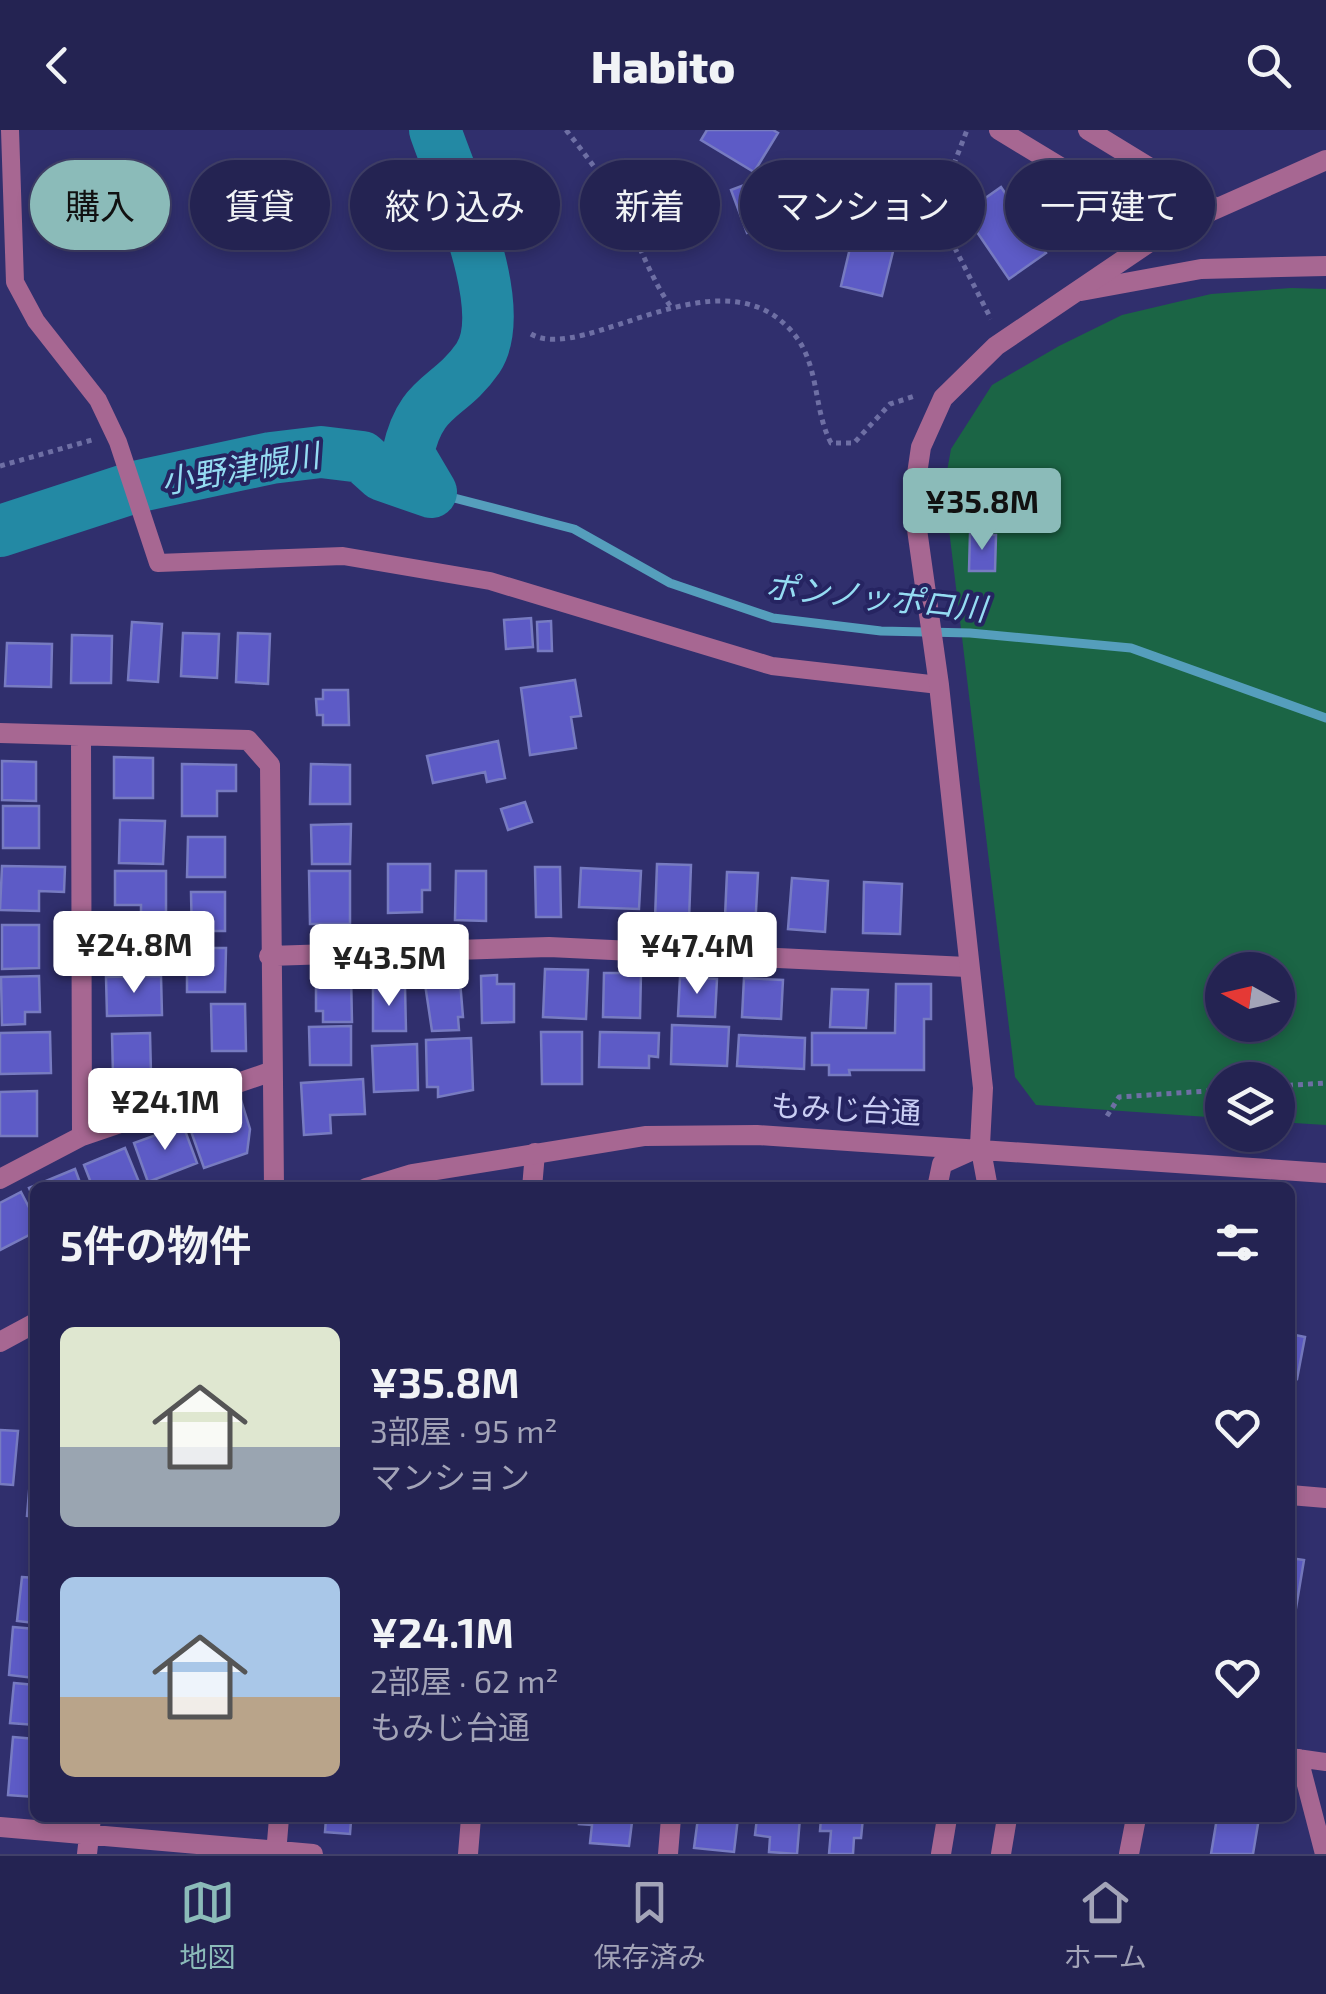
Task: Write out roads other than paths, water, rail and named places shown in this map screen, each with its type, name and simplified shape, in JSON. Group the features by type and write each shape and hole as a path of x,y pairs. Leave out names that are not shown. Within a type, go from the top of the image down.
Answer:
{"street":[{"path":"999,130 1049,160"},
{"path":"1088,130 1137,160"},
{"path":"1215,207 1326,160"},
{"path":"987,1182 980,1148 983,1088 939,685 913,502 922,447 943,398 996,346 1139,250"},
{"path":"1081,291 1201,269 1326,266"},
{"path":"0,733 248,740 270,765 274,1182"},
{"path":"81,738 82,1136"},
{"path":"269,956 549,947 967,967"},
{"path":"0,1179 82,1136 270,1072"},
{"name":"もみじ台通","path":"386,1182 412,1174 645,1136 980,1148 1326,1173"},
{"path":"938,1182 942,1164 980,1148"},
{"path":"533,1182 536,1153"},
{"path":"0,1342 30,1326"},
{"path":"1295,1495 1326,1498"},
{"path":"276,1852 279,1822"},
{"path":"468,1854 471,1822"},
{"path":"668,1854 671,1822"},
{"path":"942,1854 946,1822"},
{"path":"1001,1854 1006,1822"},
{"path":"1129,1854 1135,1822"},
{"path":"0,1827 313,1854"}],"lane":[{"path":"10,130 16,282 36,321 98,400 116,438 158,563 343,556 490,582 772,666 939,685"},
{"path":"1324,1854 1295,1757 1326,1762"}],"waterway":[{"name":"小野津幌川","path":"431,492 408,453 414,433 428,408 478,358 486,336 488,309 476,245 435,130"},
{"name":"小野津幌川","path":"0,531 135,487 271,458 321,452 362,457 382,475 431,492"},
{"name":"ポンノッポロ川","path":"431,492 574,529 670,583 773,618 881,631 970,633 1131,648 1326,718"}]}
